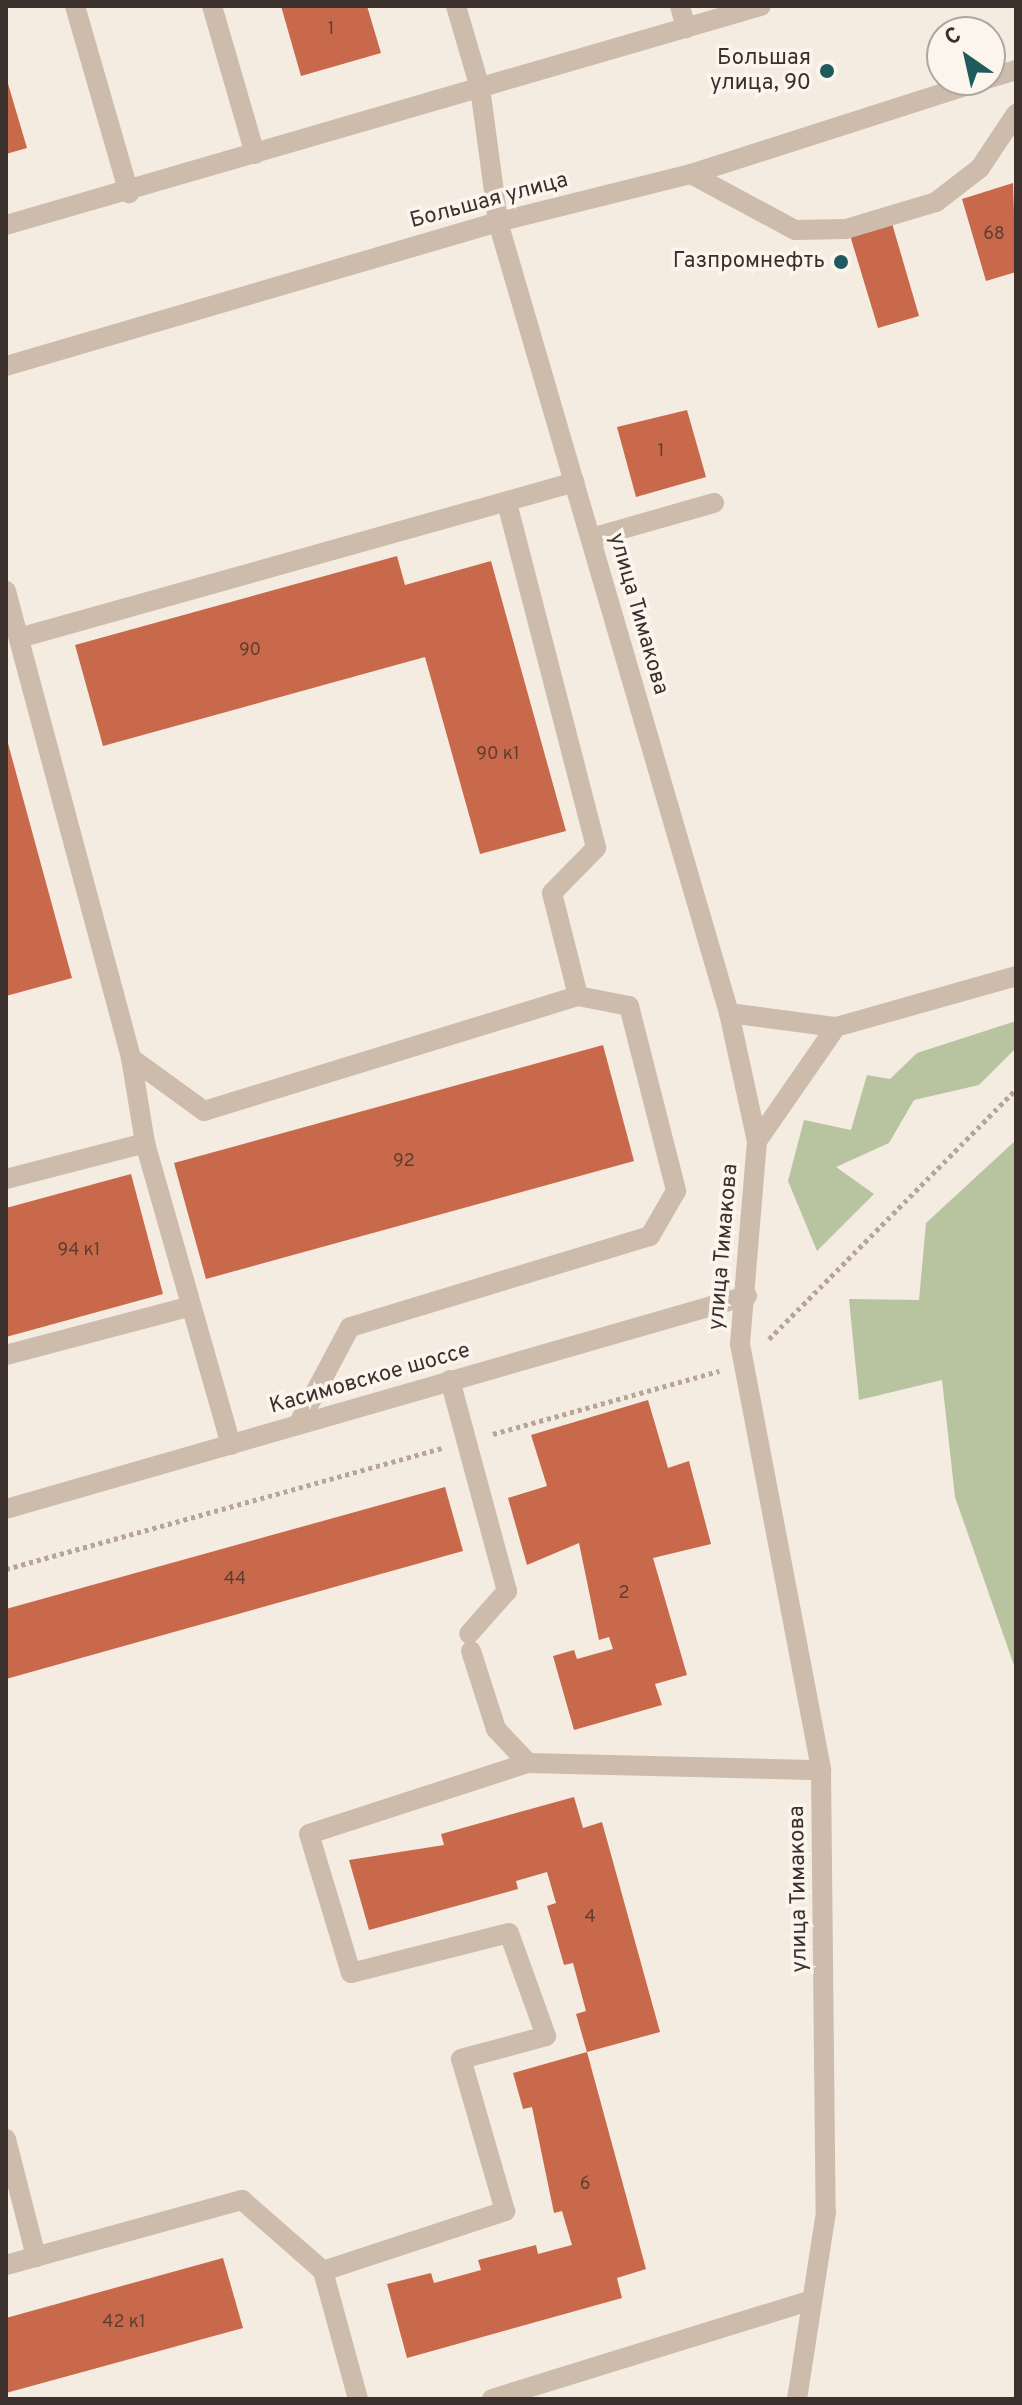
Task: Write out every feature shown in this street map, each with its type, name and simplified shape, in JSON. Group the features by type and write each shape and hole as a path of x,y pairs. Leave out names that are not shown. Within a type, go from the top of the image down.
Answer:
{"street":[{"path":"75,6 129,193"},
{"path":"212,6 255,154"},
{"name":"улица Тимакова","path":"456,6 480,88 498,222 729,1013 757,1141 744,1364 821,1770 826,2212 797,2399"},
{"path":"680,6 686,28"},
{"path":"6,225 129,193 761,6"},
{"name":"Большая улица","path":"6,366 498,222 691,174 933,96"},
{"path":"691,174 795,230 831,232 936,202 980,168 1016,114"},
{"path":"19,638 575,482"},
{"path":"507,503 596,848 552,893 578,996"},
{"path":"591,538 714,503"},
{"path":"6,591 131,1058 145,1143 231,1445"},
{"path":"729,1013 836,1027 1016,976"},
{"path":"131,1058 204,1111 578,996 629,1006 676,1191 650,1236 350,1327 298,1425"},
{"path":"757,1141 836,1027"},
{"path":"6,1179 145,1143"},
{"name":"Касимовское шоссе","path":"6,1509 747,1296"},
{"path":"6,1355 191,1306"},
{"path":"450,1380 507,1591 470,1642 496,1729 528,1763"},
{"path":"323,2271 505,2211 461,2059 546,2036 509,1933 351,1973 309,1834 528,1763 821,1770"},
{"path":"6,2139 36,2257"},
{"path":"6,2265 242,2200 323,2271 358,2399"},
{"path":"492,2399 812,2300"}],"path":[{"path":"6,1569 744,1364 1016,1089"}],"green space":[{"path":"1016,1021 1016,1048 979,1085 914,1100 889,1143 836,1167 874,1194 817,1251 788,1181 804,1120 851,1130 867,1075 890,1079 917,1053"},
{"path":"1016,1140 1016,1671 955,1497 942,1380 859,1400 849,1299 919,1300 926,1223"}],"building":[{"path":"281,6 367,6 381,53 301,76"},
{"path":"6,77 27,148 6,154"},
{"path":"1013,183 1016,272 986,281 962,199"},
{"path":"891,220 919,316 878,328 849,232"},
{"path":"687,410 706,477 636,497 617,427"},
{"path":"397,556 405,585 491,561 566,831 480,854 425,657 103,746 75,645"},
{"path":"6,736 72,978 6,996"},
{"path":"603,1045 634,1161 206,1279 174,1163"},
{"path":"131,1174 163,1294 6,1337 6,1208"},
{"path":"648,1400 668,1468 689,1461 711,1544 653,1558 687,1675 655,1684 662,1705 574,1730 553,1656 574,1650 577,1659 613,1649 609,1637 599,1640 579,1543 527,1565 508,1498 547,1486 531,1435"},
{"path":"445,1487 463,1551 6,1679 6,1609"},
{"path":"574,1797 583,1828 602,1822 660,2032 587,2052 576,2014 586,2011 573,1963 564,1965 547,1906 556,1903 547,1872 516,1881 518,1889 369,1930 349,1860 444,1845 441,1834"},
{"path":"587,2052 646,2269 617,2278 622,2298 407,2358 387,2284 431,2273 434,2283 481,2270 478,2260 536,2245 538,2254 572,2245 562,2211 554,2213 532,2107 523,2109 513,2073"},
{"path":"223,2258 243,2328 6,2393 6,2318"}],"place":[{"name":"Большая улица, 90","path":"827,71"},
{"name":"Газпромнефть","path":"841,262"}]}
